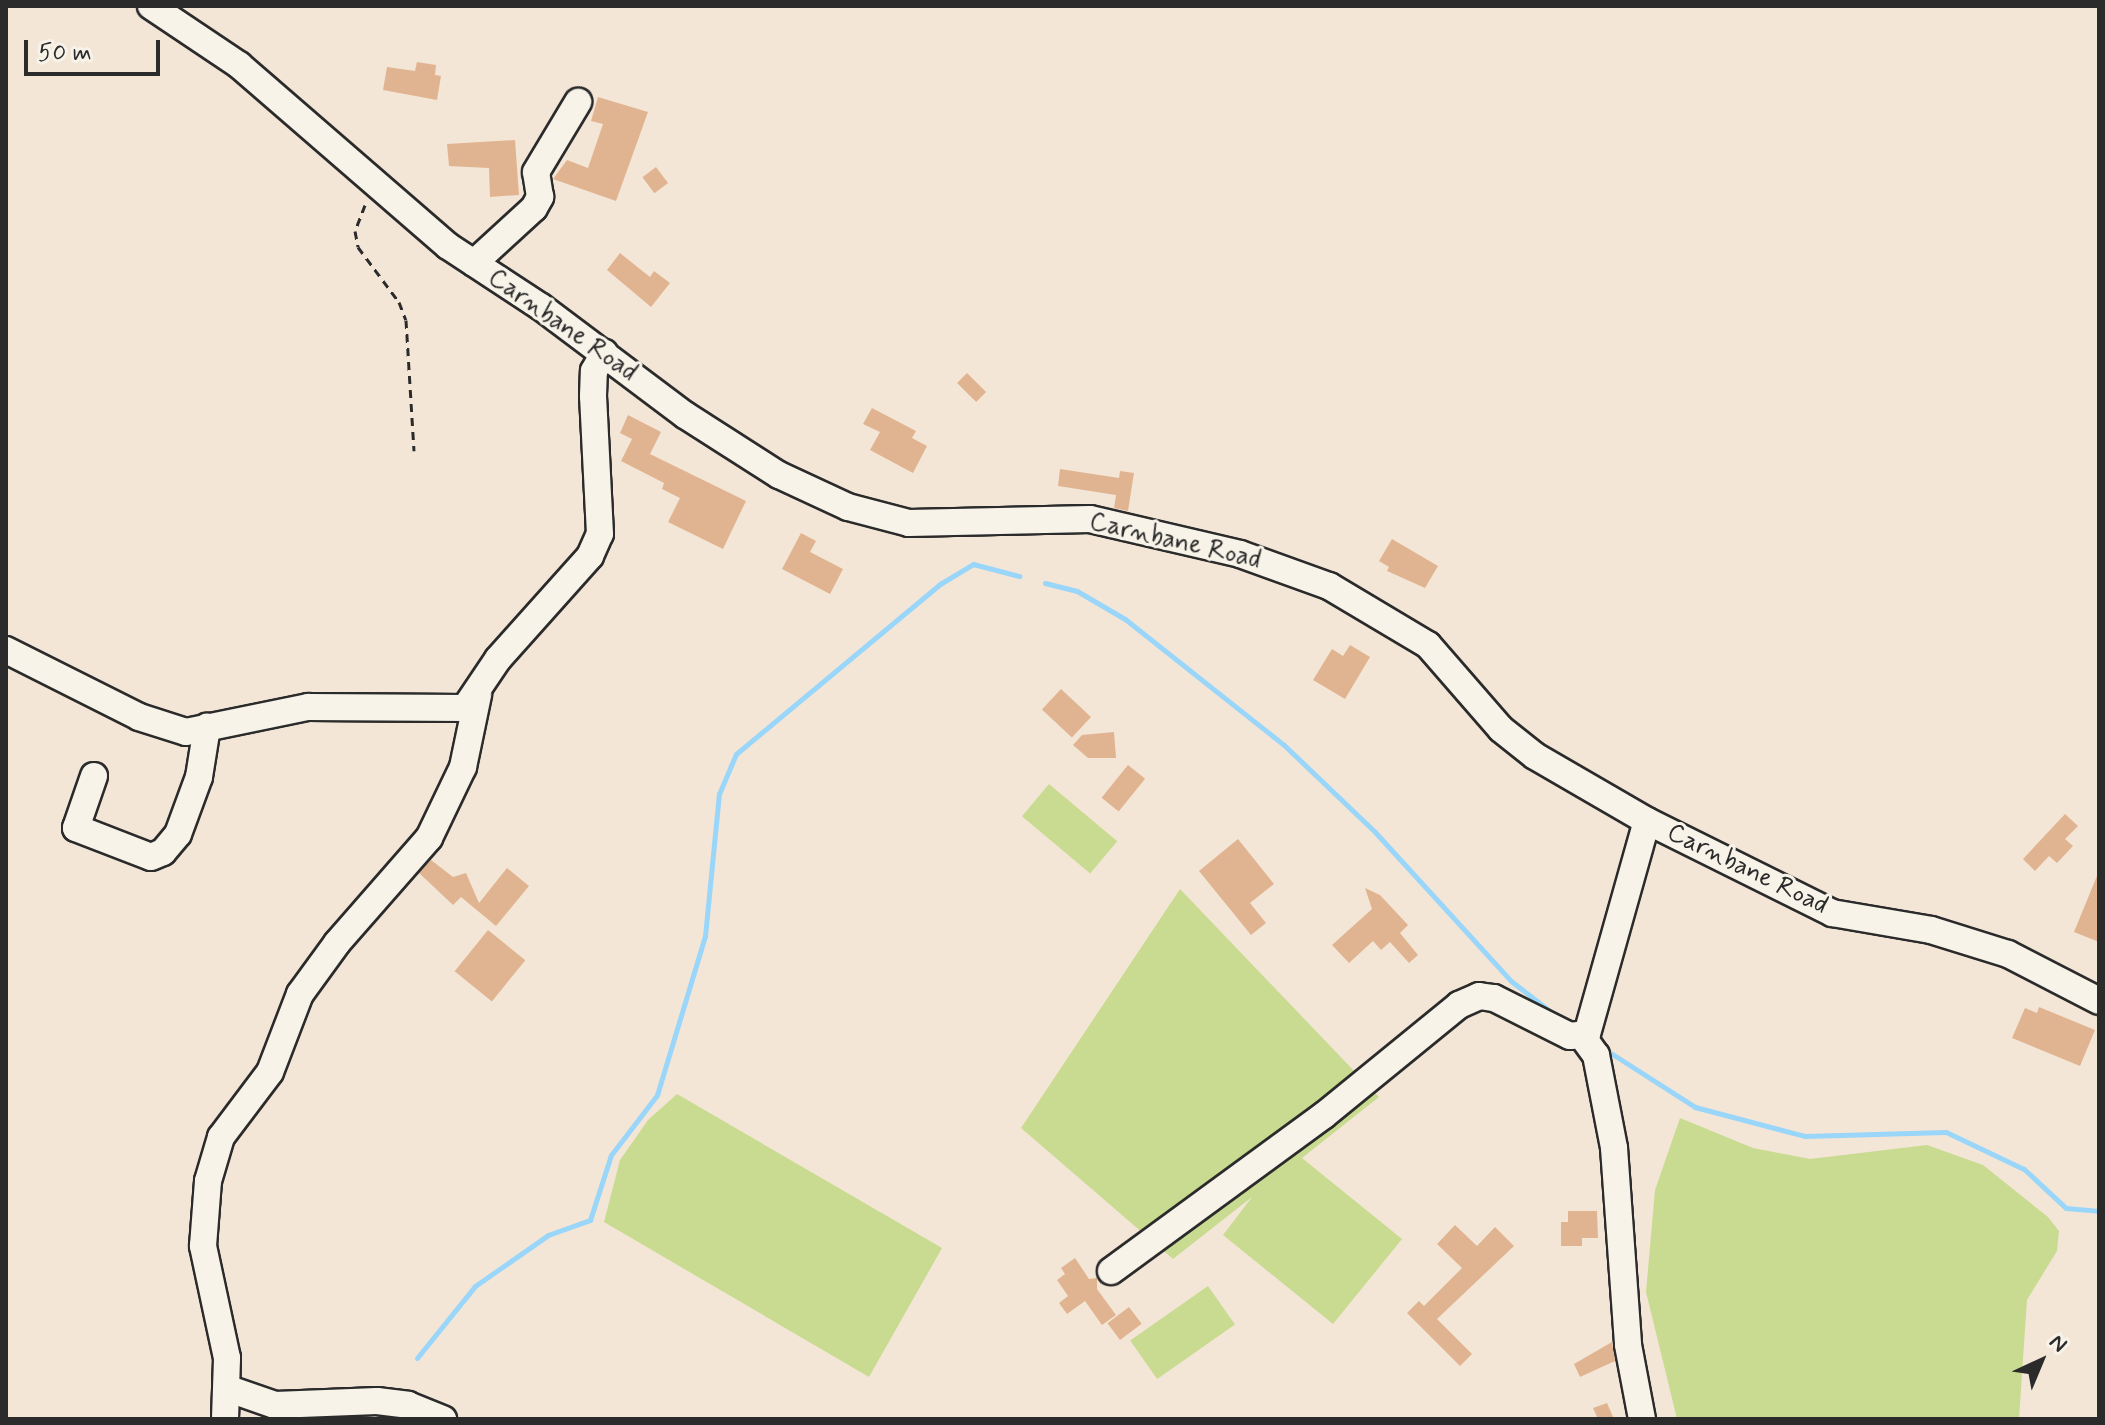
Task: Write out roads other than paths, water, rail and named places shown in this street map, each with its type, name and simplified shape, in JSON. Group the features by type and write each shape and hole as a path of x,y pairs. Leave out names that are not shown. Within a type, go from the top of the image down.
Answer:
{"street":[{"name":"Carnbane Road","path":"151,6 239,65 474,263 739,449 848,507 909,523 1090,519 1240,554 1329,586 1428,645 1501,729 1535,756 1647,821 1832,913 1931,930 2008,954 2099,1001"},
{"path":"474,263 534,208 540,197 536,172 578,102"},
{"path":"6,650 139,717 186,732 308,707 465,708 478,695 498,659 560,592 600,534 593,396 594,371 604,353"},
{"path":"225,1419 229,1389 203,1246 208,1181 221,1137 270,1072 300,994 429,838 463,767 478,695"},
{"path":"94,776 76,828 151,857 163,852 178,834 199,777 207,727"},
{"path":"1642,1419 1628,1345 1614,1148 1596,1055 1584,1035 1647,821"},
{"path":"1111,1271 1323,1116 1470,1000 1494,998 1564,1033 1584,1035"},
{"path":"229,1389 275,1405 377,1401 408,1405 443,1419"}],"waterway":[{"path":"417,1358 475,1286 548,1235 590,1220 611,1155 657,1095 705,936 719,794 736,754 940,584 973,564 1019,576"},
{"path":"1045,583 1077,591 1125,619 1284,745 1375,832 1511,981 1555,1015"},
{"path":"1606,1050 1695,1107 1805,1136 1946,1132 2024,1169 2066,1208 2099,1211"}]}
